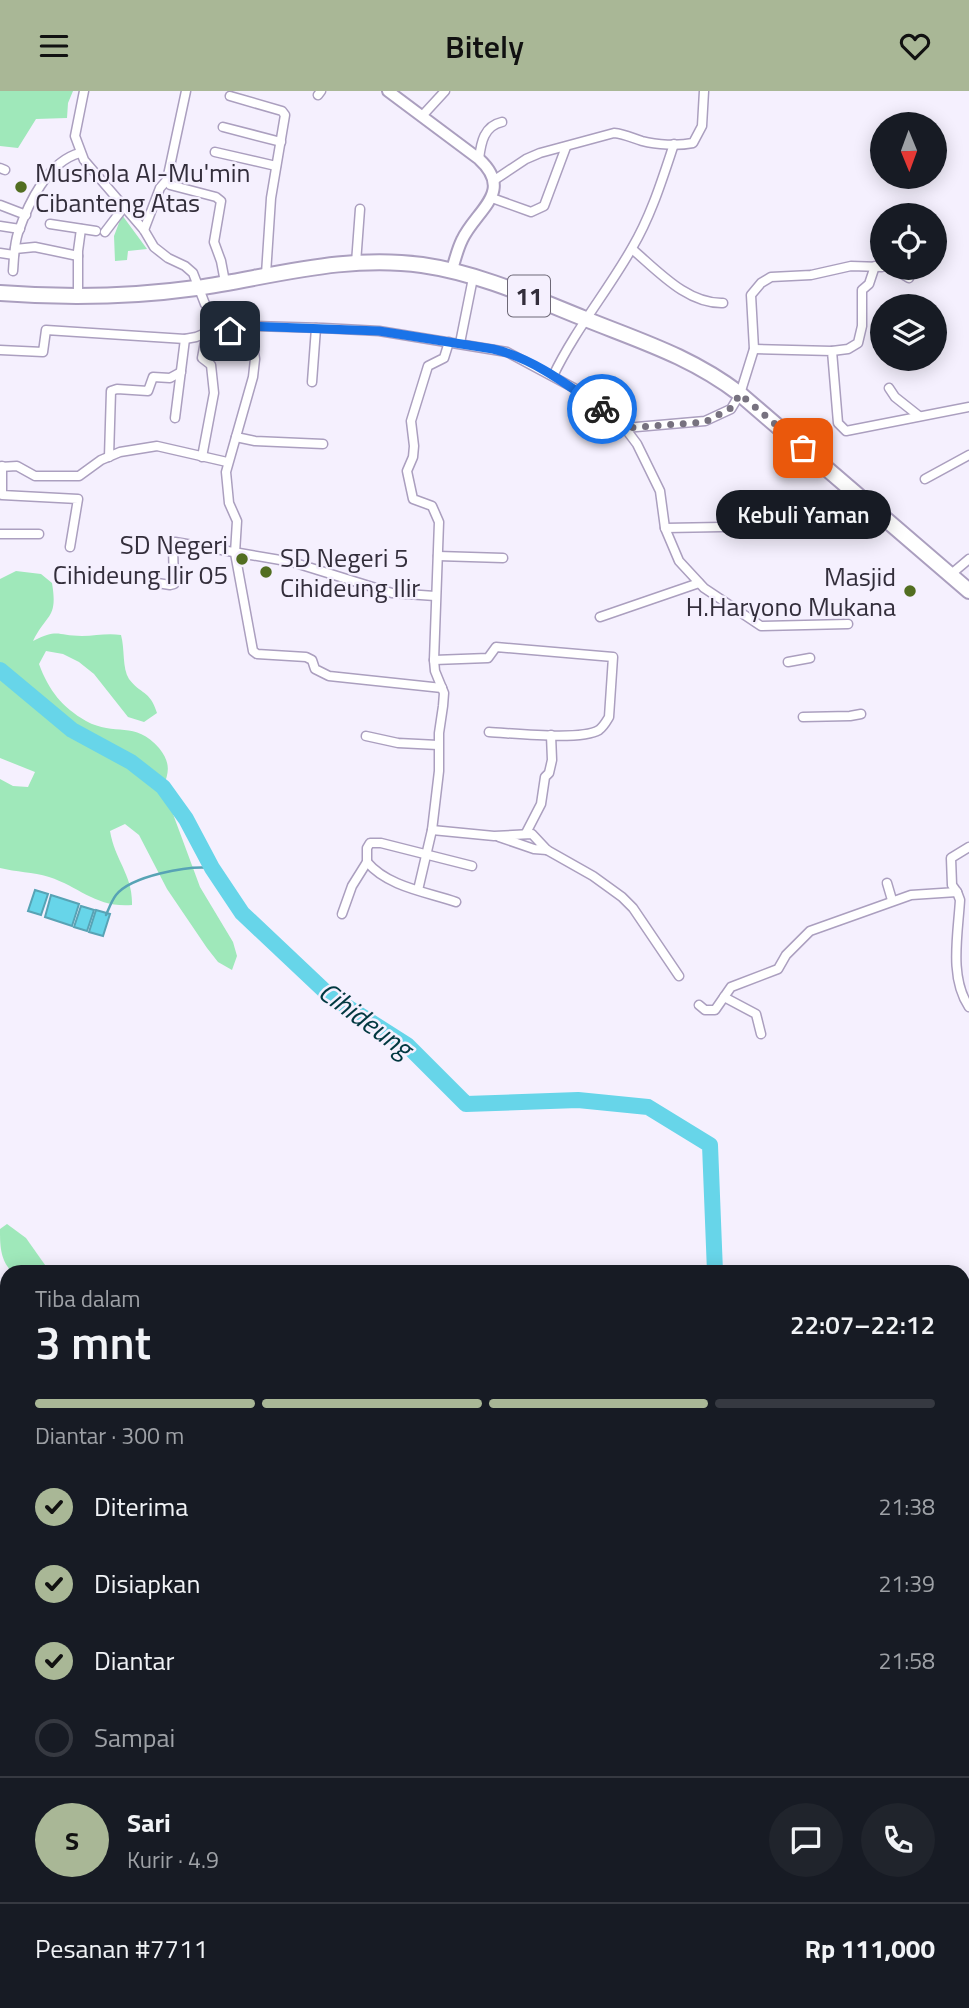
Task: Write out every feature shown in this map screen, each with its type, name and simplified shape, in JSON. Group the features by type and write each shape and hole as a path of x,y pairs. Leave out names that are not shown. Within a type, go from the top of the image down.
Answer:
{"highway":[{"name":"11","path":"0,293 78,296 131,294 197,288 266,274 356,263 423,265 506,287 678,355 705,369 740,394 969,591"}],"main road":[{"path":"388,91 479,159 487,166 494,181 492,198 463,238 451,272"}],"street":[{"path":"84,91 75,136 80,153 122,209 144,230 154,247 190,270 205,303 236,338 250,341 253,345 255,359 251,386 227,462 229,503 237,525 235,553 253,651 306,657 312,660 315,669 329,676 443,688"},
{"path":"144,230 160,188 167,180 186,91"},
{"path":"422,116 444,91"},
{"path":"494,181 526,159 614,134 652,143 694,143 702,126 704,91"},
{"path":"230,96 282,111 286,120 271,198 266,274"},
{"path":"479,159 484,135 493,124 502,122"},
{"path":"223,127 281,142"},
{"path":"553,376 568,344 632,249 650,215 674,144"},
{"path":"492,198 531,212 544,206 566,146"},
{"path":"215,152 276,166"},
{"path":"13,271 20,229 40,184 68,158 80,153"},
{"path":"167,180 170,185 216,197 221,201 214,242 225,282"},
{"path":"0,205 26,215"},
{"path":"50,224 101,231 122,209"},
{"path":"356,263 360,209"},
{"path":"0,226 20,229"},
{"path":"78,296 81,229"},
{"path":"0,253 35,247 78,256"},
{"path":"632,249 691,296 705,302 723,303"},
{"path":"625,428 705,422 731,408 740,394 754,349 751,295 761,283 771,277 811,275 851,266 870,267"},
{"path":"460,343 474,278"},
{"path":"754,349 848,349 858,343 862,326 862,290 871,280"},
{"path":"0,350 43,352 46,330 185,339 225,325 379,331 507,352 553,376 609,413 625,428 637,444 660,491 665,528 679,561 699,583 761,626 848,624"},
{"path":"312,382 316,328"},
{"path":"202,457 214,393 211,365 202,358 208,331"},
{"path":"175,418 185,339"},
{"path":"418,890 432,830 443,706 443,688 435,671 434,660 439,522 432,506 413,499 407,471 414,446 411,421 426,371 433,362 444,358 449,342"},
{"path":"832,351 838,423 842,429 851,431 969,407"},
{"path":"109,457 111,391 148,391 153,377 170,378 181,372"},
{"path":"889,388 895,397 919,416"},
{"path":"236,437 255,441 323,444"},
{"path":"70,547 80,500 2,495 1,466 17,466 35,476 73,476 83,474 120,452 157,446 227,462"},
{"path":"925,479 969,455"},
{"path":"665,528 776,526"},
{"path":"0,534 39,534"},
{"path":"151,582 170,585 174,583 173,547 176,542 292,562 392,593 435,596"},
{"path":"438,556 503,558"},
{"path":"950,575 969,559"},
{"path":"600,617 699,583"},
{"path":"434,660 488,658 496,647 613,657 609,717 606,724 597,731 587,734 551,735 489,731"},
{"path":"788,662 810,658"},
{"path":"803,717 861,714"},
{"path":"526,833 541,804 545,777 549,773 552,760 551,735"},
{"path":"366,736 398,743 439,745"},
{"path":"432,830 494,836 526,833 537,837 547,850 593,876 622,897 633,908 679,976"},
{"path":"494,836 534,849 547,850"},
{"path":"342,914 352,886 367,862 367,848 370,843 376,842 472,866"},
{"path":"969,847 951,858 952,885 960,900 957,966 962,995 969,1007"},
{"path":"367,862 373,870 395,883 456,902"},
{"path":"887,883 892,900"},
{"path":"699,1005 705,1010 715,1010 731,987 778,969 786,954 810,931 892,900 920,893 957,892"},
{"path":"724,997 756,1014 761,1034"}],"green space":[{"path":"0,91 73,91 68,103 67,118 36,119 18,148 0,146"},
{"path":"122,215 147,249 128,251 127,260 115,261 114,236"},
{"path":"16,571 41,574 52,583 52,610 33,641 53,634 121,635 127,675 133,684 148,696 157,713 144,722 128,717 94,674 79,662 63,654 46,651 39,664 57,697 78,716 96,726 142,734 163,753 168,767 163,787 200,887 233,942 237,956 232,970 218,962 207,948 167,889 139,835 125,824 110,831 130,885 132,905 98,900 49,877 0,868 0,779 13,786 28,787 35,772 0,758 0,579"},
{"path":"7,1224 26,1238 45,1265 7,1265 3,1257 0,1229"}],"water":[{"path":"35,890 48,894 41,915 28,911"},
{"path":"51,895 79,904 72,926 45,917"},
{"path":"81,906 94,910 87,931 74,927"},
{"path":"96,910 110,914 103,936 89,932"}],"waterway":[{"name":"Cihideung","path":"0,670 72,730 131,762 163,787 186,819 212,868 242,913 330,996 407,1045 466,1104 578,1100 648,1107 710,1145 715,1265"},
{"path":"106,915 116,895 134,882 175,870 212,868"}],"way so far":[{"path":"602,409 625,428 705,422 725,413 740,394 803,448"}],"place":[{"name":"Mushola Al-Mu'min Cibanteng Atas","path":"21,187"},
{"name":"Kebuli Yaman","path":"803,448"},
{"name":"SD Negeri Cihideung Ilir 05","path":"242,559"},
{"name":"SD Negeri 5 Cihideung Ilir","path":"266,572"},
{"name":"Masjid H.Haryono Mukana","path":"910,591"}],"route":[{"path":"230,331 225,325 379,331 493,349 507,352 553,376 602,409"}]}
